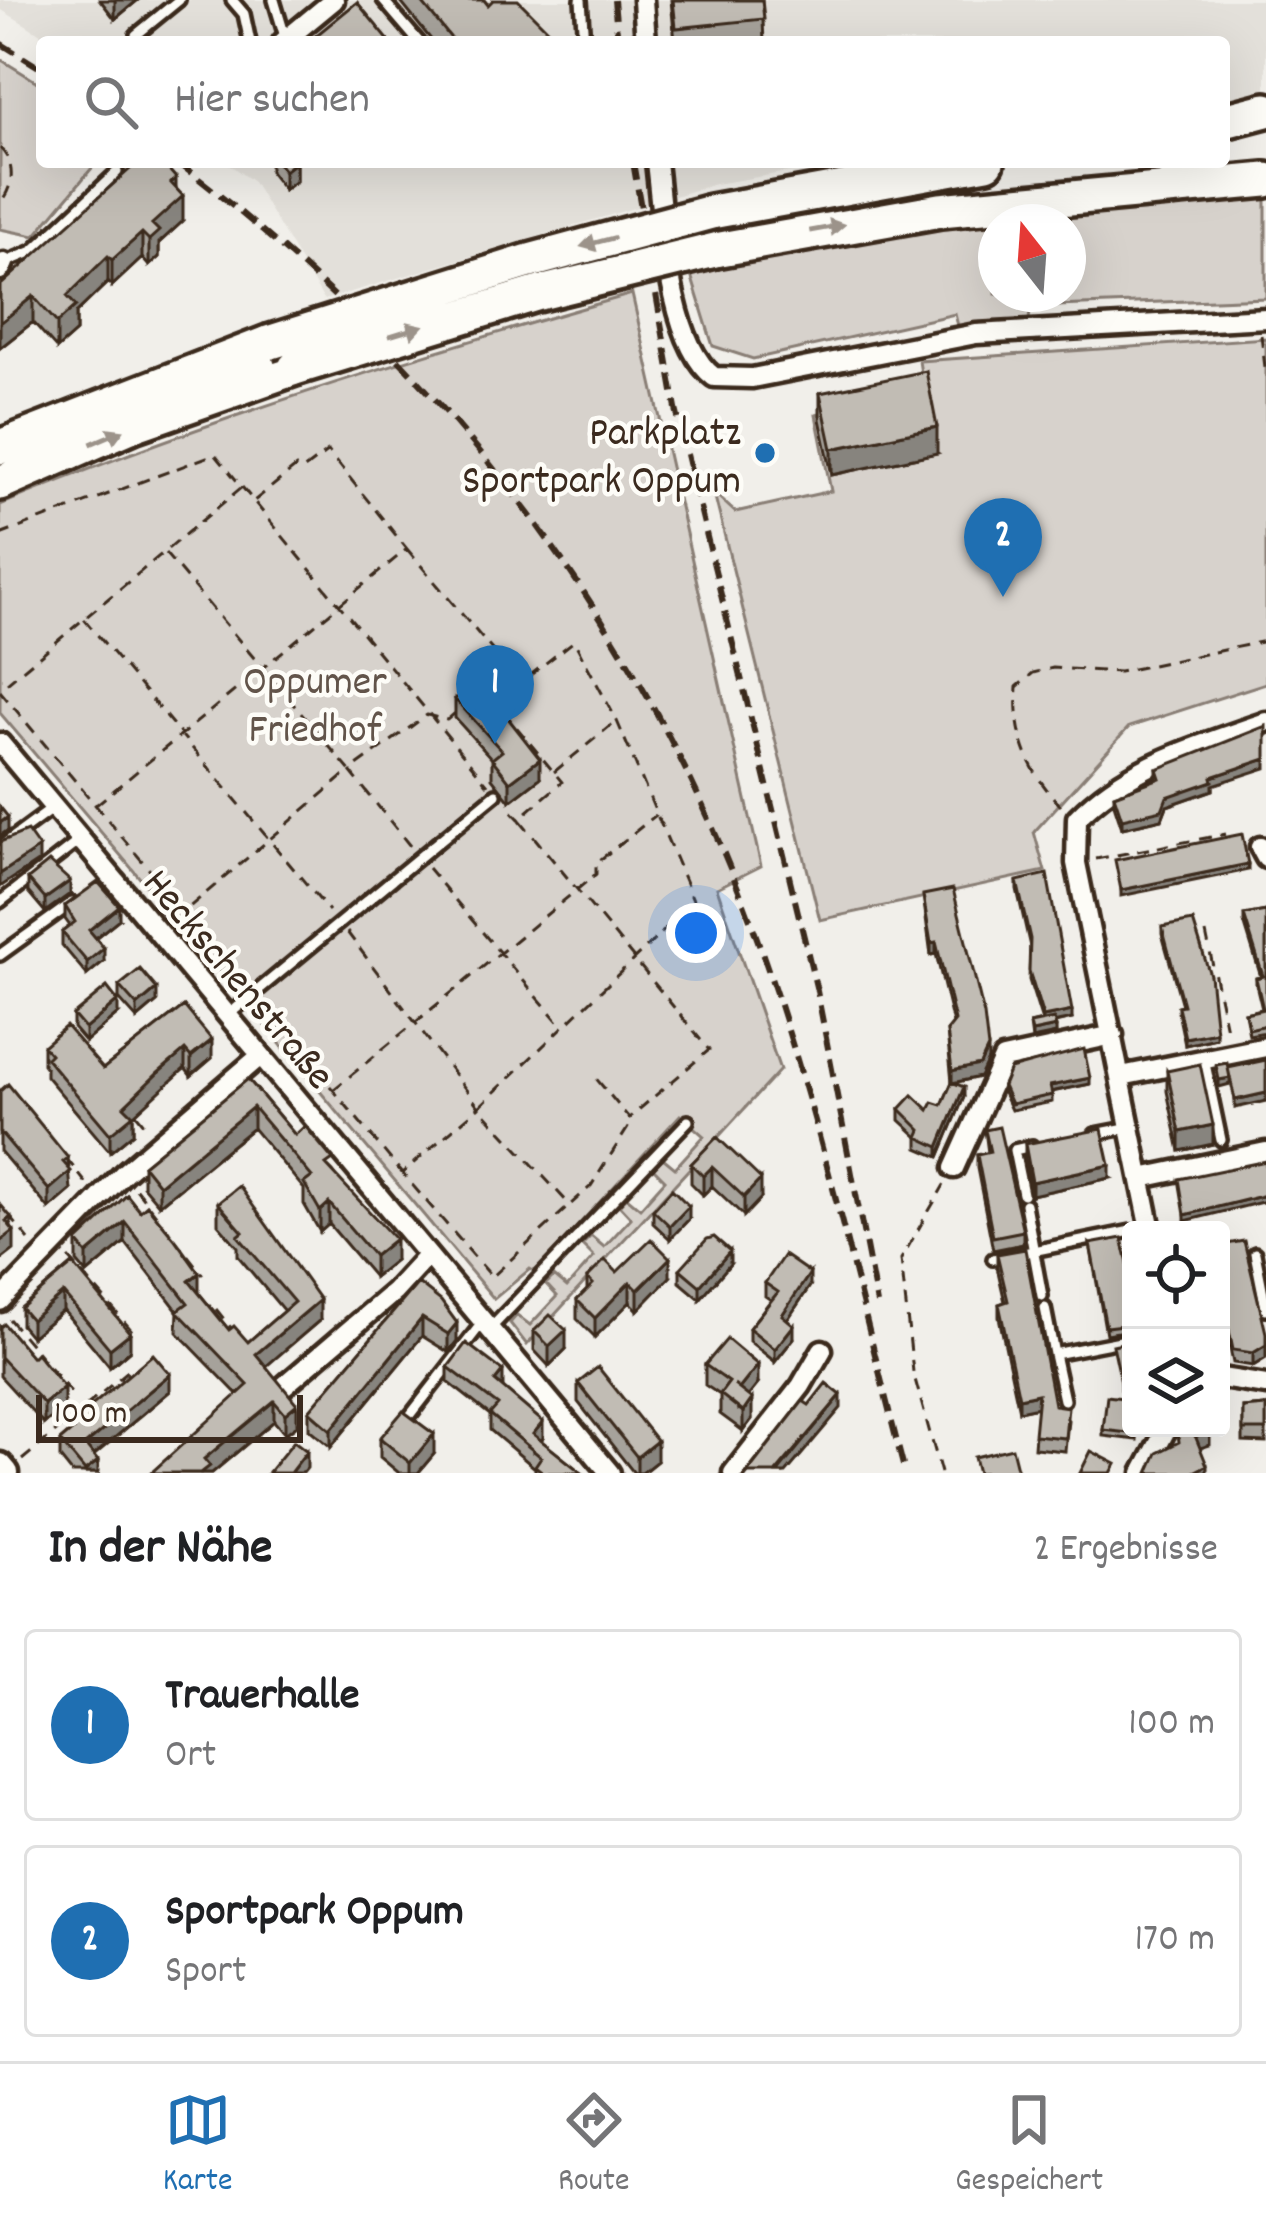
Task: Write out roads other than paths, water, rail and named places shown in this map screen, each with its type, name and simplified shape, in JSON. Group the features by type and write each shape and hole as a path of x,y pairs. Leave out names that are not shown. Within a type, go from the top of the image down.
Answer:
{"highway":[{"path":"1230,119 1266,110"},
{"path":"1230,137 1266,134"},
{"path":"0,447 268,343 526,262 711,212 954,168"},
{"path":"0,483 134,425 295,368 536,294 715,250 940,210 1266,180"}],"street":[{"path":"285,36 334,0"},
{"path":"643,0 646,36"},
{"path":"657,168 679,310 692,352 714,377 752,378 976,334 1263,318"},
{"path":"1142,1221 1141,1178 1076,863 1077,818 1108,786 1148,764 1266,722"},
{"name":"Heckschenstraße","path":"0,743 610,1473"},
{"path":"954,1168 1003,1059 1113,1034"},
{"path":"1121,1076 1266,1046"},
{"path":"0,1304 124,1173 259,1057"},
{"path":"1141,1178 1266,1153"},
{"path":"284,1386 374,1311 427,1256"},
{"path":"733,1473 801,1386 822,1350"},
{"path":"1230,1379 1266,1385"},
{"path":"1144,1473 1162,1437"}],"lane":[{"path":"136,35 178,0"},
{"path":"232,0 244,14 249,36"},
{"path":"274,0 278,36"},
{"path":"383,0 414,36"},
{"path":"580,0 583,36"},
{"path":"2,267 33,251 117,172"},
{"path":"226,1017 496,794"},
{"path":"0,847 53,808"},
{"path":"0,902 80,840"},
{"path":"0,955 110,876"},
{"path":"1204,1059 1221,1140"},
{"path":"405,1422 485,1326 688,1121"},
{"path":"1084,1136 1131,1126"},
{"path":"1037,1145 1014,1150 1064,1400"},
{"path":"993,1259 1122,1233"},
{"path":"1256,1253 1266,1309"},
{"path":"1054,1354 1122,1341"}],"railway":[{"path":"614,0 617,36"},
{"path":"0,43 36,65"},
{"path":"184,168 352,313 431,395 505,482 572,574 633,671 687,772 761,950 829,1173 905,1473"},
{"path":"634,168 676,409 817,991 877,1304"}],"place":[{"name":"Parkplatz Sportpark Oppum","path":"765,453"},
{"name":"Sportpark Oppum","path":"1003,597"},
{"name":"Trauerhalle","path":"495,744"}],"park label":[{"name":"Oppumer Friedhof","path":"315,702"}]}
